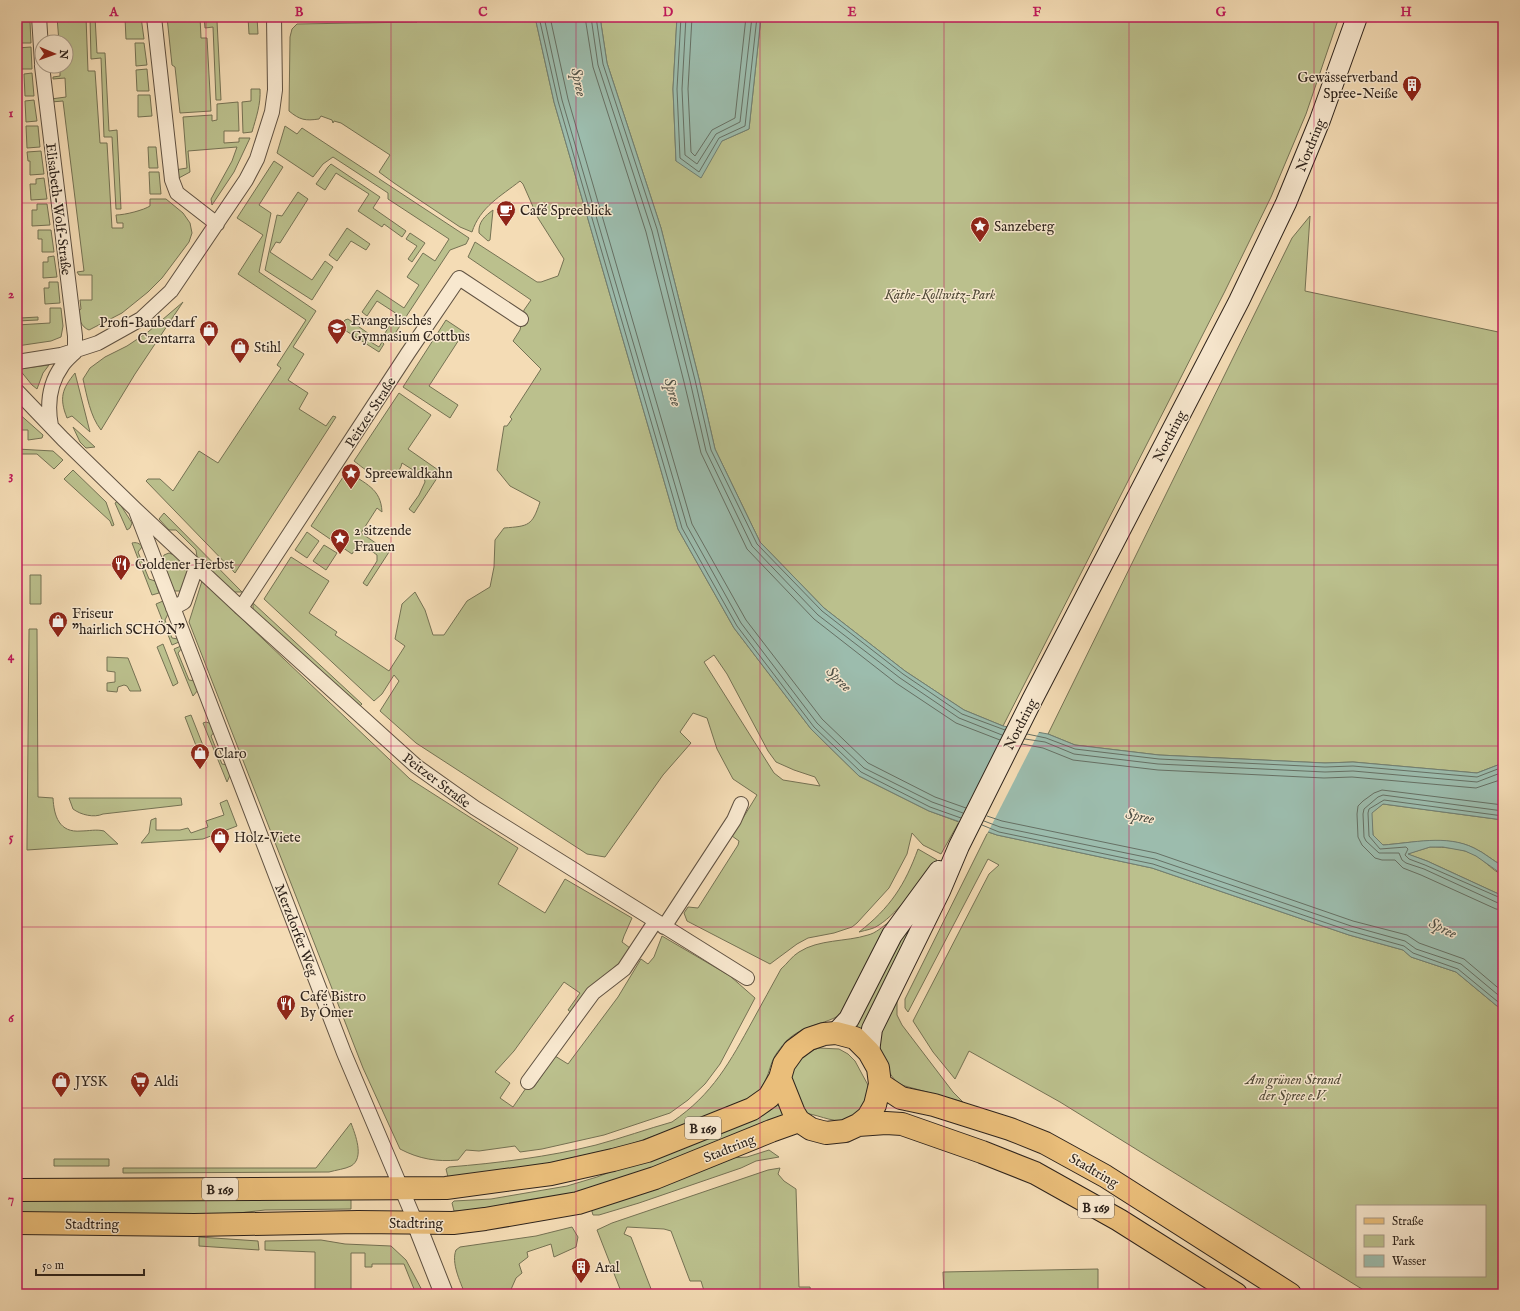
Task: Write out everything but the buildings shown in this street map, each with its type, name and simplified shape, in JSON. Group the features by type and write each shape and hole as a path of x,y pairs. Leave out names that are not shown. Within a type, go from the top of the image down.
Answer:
{"main road":[{"name":"Nordring","path":"869,1052 872,1029 940,891 958,846 1239,301 1283,210 1320,120 1357,17"},
{"name":"Nordring","path":"836,1033 849,1019 892,935 958,846"},
{"name":"Stadtring","path":"17,1190 446,1188 551,1174 613,1160 647,1150 752,1109 769,1096 780,1078 784,1064 794,1050 809,1039 824,1034 836,1033 855,1038 869,1052 878,1068 880,1084 875,1105 868,1117 858,1126"},
{"path":"780,1078 799,1122"},
{"name":"Stadtring","path":"880,1084 901,1098 934,1105 1003,1126 1045,1143 1105,1176 1290,1294"},
{"name":"Stadtring","path":"17,1223 453,1223 578,1203 655,1178 771,1131 799,1122"},
{"name":"B 169","path":"799,1122 811,1129 826,1133 845,1131 858,1126 886,1123 902,1124 982,1152 1035,1173 1118,1220 1236,1294"}],"street":[{"name":"Elisabeth-Wolf-Straße","path":"39,17 40,34"},
{"path":"154,17 172,180 177,193 216,224"},
{"path":"17,362 75,352 98,343 141,319 171,291 246,180 257,159 272,112 275,90 274,17"},
{"name":"Elisabeth-Wolf-Straße","path":"43,74 76,336 75,352"},
{"name":"Peitzer Straße","path":"241,608 404,359 459,278 521,319"},
{"path":"51,427 48,412 49,398 53,383 62,366 75,352"},
{"name":"Peitzer Straße","path":"17,391 51,427 135,509 241,608 416,766 475,808 747,978"},
{"name":"Merzdorfer Weg","path":"135,509 344,1053 416,1223 444,1294"},
{"path":"173,608 184,602 197,566"},
{"path":"528,1082 593,993 624,969 660,925 734,820 741,804"}],"green space":[{"path":"57,17 86,17 88,71 95,71 100,143 107,143 112,228 123,228 123,223 117,223 116,215 147,208 150,206 150,199 166,199 183,213 190,223 192,233 189,242 162,278 148,292 122,313 89,330 84,327 81,322 78,311 81,309 80,300 92,300 92,275 79,275 77,272 84,271 63,101 51,102 51,99 66,97 65,78 53,79 53,77 60,76 60,74 74,74 74,34 58,34"},
{"path":"90,17 95,17 97,53 105,53 109,131 117,130 121,209 116,209 112,137 104,137 101,58 91,59"},
{"path":"141,17 144,39 126,39 125,18"},
{"path":"167,17 200,17 201,38 207,38 211,111 180,113 175,67 172,65"},
{"path":"204,17 209,17 209,21 217,21 221,100 216,100 213,27 205,28"},
{"path":"248,17 257,17 258,34 249,34"},
{"path":"410,17 535,17 554,102 678,529 734,628 811,729 859,776 929,811 959,822 941,854 923,845 912,833 907,854 889,888 852,927 834,933 808,938 797,944 770,964 687,921 684,913 688,907 698,908 738,845 739,841 732,836 757,795 733,779 717,749 707,718 693,713 680,732 691,743 663,775 605,857 587,854 416,743 380,711 399,681 394,675 382,694 374,701 264,599 291,557 329,581 309,613 337,632 335,635 389,671 405,646 395,639 402,604 415,592 425,610 433,635 444,635 467,601 490,587 494,567 495,540 504,528 524,525 532,520 540,502 510,486 497,470 504,426 507,426 512,419 510,417 541,369 513,341 520,330 524,310 531,300 468,257 475,242 537,282 558,276 564,259 538,218 523,184 520,181 492,203 480,216 472,232 460,227 379,172 390,155 341,123 334,121 333,123 332,120 321,116 319,119 303,119 289,111 290,37 292,29 297,24 417,22","holes":["714,655 727,674 768,751 776,762 815,777 820,786 783,780 774,773 704,662"]},
{"name":"Käthe-Kollwitz-Park","path":"600,17 677,17 673,89 676,161 749,129 761,17 1339,17 1306,114 1271,197 1225,291 1003,726 964,710 905,671 824,608 760,542 715,449 661,228 607,63"},
{"path":"17,22 30,22 31,43 17,43"},
{"path":"135,43 144,43 147,65 136,66"},
{"path":"31,47 32,69 17,69 17,48"},
{"path":"147,69 149,91 137,91 136,70"},
{"path":"32,73 34,96 25,96 24,74"},
{"path":"251,89 260,89 259,106 252,132 243,133 242,102 251,101"},
{"path":"138,95 150,95 152,116 138,117"},
{"path":"34,100 37,121 26,122 25,101"},
{"path":"238,102 239,131 224,131 224,143 239,142 239,138 250,138 234,172 212,205 211,199 232,161 237,147 188,151 190,172 177,179 175,170 187,168 183,117 212,115 212,121 217,120 217,104"},
{"path":"26,126 38,126 40,147 27,148"},
{"path":"285,126 297,134 302,128 469,238 466,244 450,250 392,338 385,333 397,314 377,301 367,316 362,312 377,290 404,308 419,285 407,277 423,253 435,261 449,239 388,199 388,193 333,157 323,164 313,177 277,153"},
{"path":"148,147 156,147 158,168 149,168"},
{"path":"41,151 44,174 30,175 30,161 28,161 27,152"},
{"path":"274,161 283,167 259,205 271,213 259,272 316,311 293,347 304,354 288,380 308,393 299,409 326,426 333,416 336,417 235,573 146,481 148,479 160,479 173,491 199,451 218,463 281,368 277,365 306,320 238,274 263,235 237,218"},
{"path":"331,164 380,197 373,208 406,231 402,237 384,224 382,227 358,211 369,194 336,173 325,190 316,184"},
{"path":"149,172 159,172 161,194 150,194"},
{"path":"44,178 47,199 31,200 30,184 36,184 36,179"},
{"path":"298,192 308,199 280,243 276,242 270,252 312,280 325,261 333,267 312,300 265,270 277,215 282,216"},
{"path":"37,204 47,204 50,225 32,226 32,210 37,210"},
{"path":"493,210 490,240 488,241 479,233 479,229 483,220"},
{"path":"1310,216 1305,291 1503,333 1503,763 1477,773 1353,762 1325,763 1159,755 1075,745 1048,734 1292,238"},
{"path":"347,228 370,244 366,250 351,241 337,261 329,255"},
{"path":"38,230 51,230 54,252 42,252 42,239 38,239"},
{"path":"410,233 425,243 412,262 408,259 417,246 406,239"},
{"path":"17,240 20,318 38,317 38,320 17,321"},
{"path":"54,256 57,277 43,278 43,262 48,262 48,257"},
{"path":"49,282 58,282 60,303 45,304 44,288 49,288"},
{"path":"183,302 135,374 101,430 94,419 83,379 90,368 105,357 127,346 148,332"},
{"path":"50,308 61,308 63,326 61,337 51,341 17,346 17,325 50,323"},
{"path":"348,319 372,336 369,341 379,347 382,342 384,344 379,352 340,327 345,320"},
{"path":"446,320 464,332 429,386 458,405 450,418 403,387"},
{"path":"49,365 43,373 37,389 19,369"},
{"path":"75,373 90,432 72,416 67,418 63,405 63,394 67,384"},
{"path":"399,393 431,415 408,449 441,472 414,513 409,509 419,495 425,482 424,477 402,463 400,469 395,473 384,477 378,476 354,461"},
{"path":"17,412 43,435 42,438 28,440 28,430 17,430"},
{"path":"73,427 95,447 86,448 80,442"},
{"path":"17,449 53,451 63,460 54,469 37,454 17,454"},
{"path":"73,470 106,502 114,525 112,526 110,521 64,479"},
{"path":"347,471 371,487 379,497 381,504 382,512 377,508 361,533 389,552 367,586 363,583 377,561 377,555 363,545 357,546 352,554 311,526"},
{"path":"118,501 132,523 130,528 127,530 115,503"},
{"path":"164,513 242,592 234,592 197,557 196,550 176,530 169,530 159,519"},
{"path":"307,532 319,541 307,558 295,550"},
{"path":"132,543 138,543 142,547 138,552 149,579 155,581 159,593 152,595"},
{"path":"324,545 337,553 326,570 313,561"},
{"path":"169,553 174,555 189,570 182,591 173,591 162,562 164,555"},
{"path":"30,575 41,575 41,604 30,604"},
{"path":"202,581 410,779 518,848 498,884 545,913 565,879 632,918 622,942 630,948 625,958 598,981 572,1013 568,1010 580,993 564,982 514,1051 495,1072 510,1083 500,1098 513,1107 526,1088 534,1087 555,1056 568,1064 618,997 641,959 648,964 654,957 662,936 730,976 755,998 720,1064 705,1084 688,1100 670,1113 604,1135 542,1149 520,1152 515,1146 479,1151 466,1150 458,1160 443,1161 428,1159 400,1149 363,1068 189,622"},
{"path":"163,601 168,614 165,620 172,638 178,639 179,642 172,645 156,604"},
{"path":"253,603 362,704 359,707 253,610"},
{"path":"29,629 37,629 38,797 53,798 56,817 67,829 74,831 104,831 118,844 27,850"},
{"path":"163,644 178,683 173,686 157,647"},
{"path":"181,646 182,648 178,653 189,680 195,681 198,690 193,696 174,649"},
{"path":"107,657 128,658 141,691 130,691 127,686 124,685 118,687 117,692 107,691 107,683 115,682 115,672 107,671"},
{"path":"191,715 206,753 200,756 185,717"},
{"path":"206,722 212,724 215,731 211,736 222,764 228,765 231,773 227,782 203,723"},
{"path":"69,798 181,798 182,805 92,816 73,809"},
{"path":"227,800 237,826 203,839 141,843 149,833 151,820 156,818 156,830 180,830 188,828 191,833 208,827 206,821 224,815 220,803"},
{"path":"1383,804 1503,820 1503,866 1474,848 1453,842 1429,841 1383,845 1373,835 1371,813"},
{"name":"Am grünen Strand der Spree e.V.","path":"988,832 1152,868 1349,935 1403,950 1411,957 1456,972 1503,1011 1503,1294 1370,1294 1060,1102 969,1051 955,1079 933,1052 913,1021 989,874 999,865 988,859 908,1012 905,1008 905,999"},
{"path":"1430,847 1460,850 1477,856 1503,875 1503,896 1427,861 1407,854"},
{"path":"918,849 937,860 895,912 877,926 859,932 888,905 908,874"},
{"path":"923,906 863,1033 855,1028 902,938"},
{"path":"889,922 842,1014 793,1035 775,1056 763,1085 752,1097 657,1135 625,1146 523,1169 448,1177 446,1169 449,1167 560,1153 596,1145 672,1122 699,1100 719,1076 736,1050 781,969 794,956 799,952 815,945 871,934"},
{"path":"897,997 897,1015 902,1025 953,1092 963,1102 902,1085 890,1074 880,1054 877,1037"},
{"path":"18,1002 18,1145 17,1145"},
{"path":"819,1048 839,1049 848,1054 855,1061 869,1087 869,1105 848,1119 840,1121 807,1113 801,1113 791,1079 793,1069 798,1061 807,1052"},
{"path":"782,1102 788,1113 654,1169 562,1196 471,1210 454,1211 452,1203 454,1201 491,1199 567,1186 597,1177 768,1112"},
{"path":"351,1123 355,1133 358,1152 355,1162 351,1166 343,1169 329,1172 123,1173 123,1168 316,1168"},
{"path":"769,1150 779,1157 756,1161 741,1168 639,1203 599,1215 593,1215 591,1208 729,1158 747,1157"},
{"path":"54,1159 109,1159 109,1166 54,1166"},
{"path":"780,1168 778,1174 784,1181 796,1189 799,1287 810,1287 811,1294 705,1294 701,1281 690,1281 671,1231 664,1229 627,1227 624,1234 631,1237 653,1294 622,1294 597,1230 612,1223 768,1170"},
{"path":"351,1196 351,1209 265,1210 221,1215 17,1214 17,1200"},
{"path":"572,1227 578,1237 576,1247 554,1257 551,1244 527,1252 528,1257 519,1264 522,1273 516,1278 509,1294 465,1294 455,1266 456,1250 460,1247 536,1236"},
{"path":"199,1237 258,1241 259,1250 199,1246"},
{"path":"321,1240 345,1244 391,1246 406,1260 424,1294 416,1294 404,1264 372,1264 372,1267 365,1267 365,1253 351,1253 351,1294 315,1294 315,1252 265,1250 265,1241"},
{"path":"1098,1269 1098,1294 944,1294 943,1272"}],"water":[{"name":"Spree","path":"535,17 600,17 607,63 661,228 715,449 760,542 824,608 905,671 964,710 1003,726 1048,734 1075,745 1159,755 1325,763 1353,762 1477,773 1503,763 1503,820 1383,804 1372,813 1373,835 1383,845 1429,840 1452,841 1474,848 1503,866 1503,875 1476,856 1465,851 1443,847 1430,847 1408,854 1427,861 1503,896 1503,1011 1456,972 1411,957 1403,950 1349,935 1152,868 997,835 929,811 859,776 811,729 734,628 678,529 554,102"},
{"path":"677,17 761,17 749,129 722,141 701,178 676,161 673,89"}],"pier":[{"path":"1009,725 1040,730 987,834 958,823"}],"place":[{"name":"Gewässerverband Spree-Neiße","path":"1412,102"},
{"name":"Café Spreeblick","path":"506,227"},
{"name":"Sanzeberg","path":"980,243"},
{"name":"Evangelisches Gymnasium Cottbus","path":"337,345"},
{"name":"Profi-Baubedarf Czentarra","path":"209,347"},
{"name":"Stihl","path":"240,364"},
{"name":"Spreewaldkahn","path":"351,490"},
{"name":"2 sitzende Frauen","path":"340,555"},
{"name":"Goldener Herbst","path":"121,581"},
{"name":"Friseur \"hairlich SCHÖN\"","path":"58,638"},
{"name":"Claro","path":"200,770"},
{"name":"Holz-Viete","path":"220,854"},
{"name":"Café Bistro By Ömer","path":"286,1021"},
{"name":"JYSK","path":"61,1098"},
{"name":"Aldi","path":"140,1098"},
{"name":"Aral","path":"581,1284"}]}
